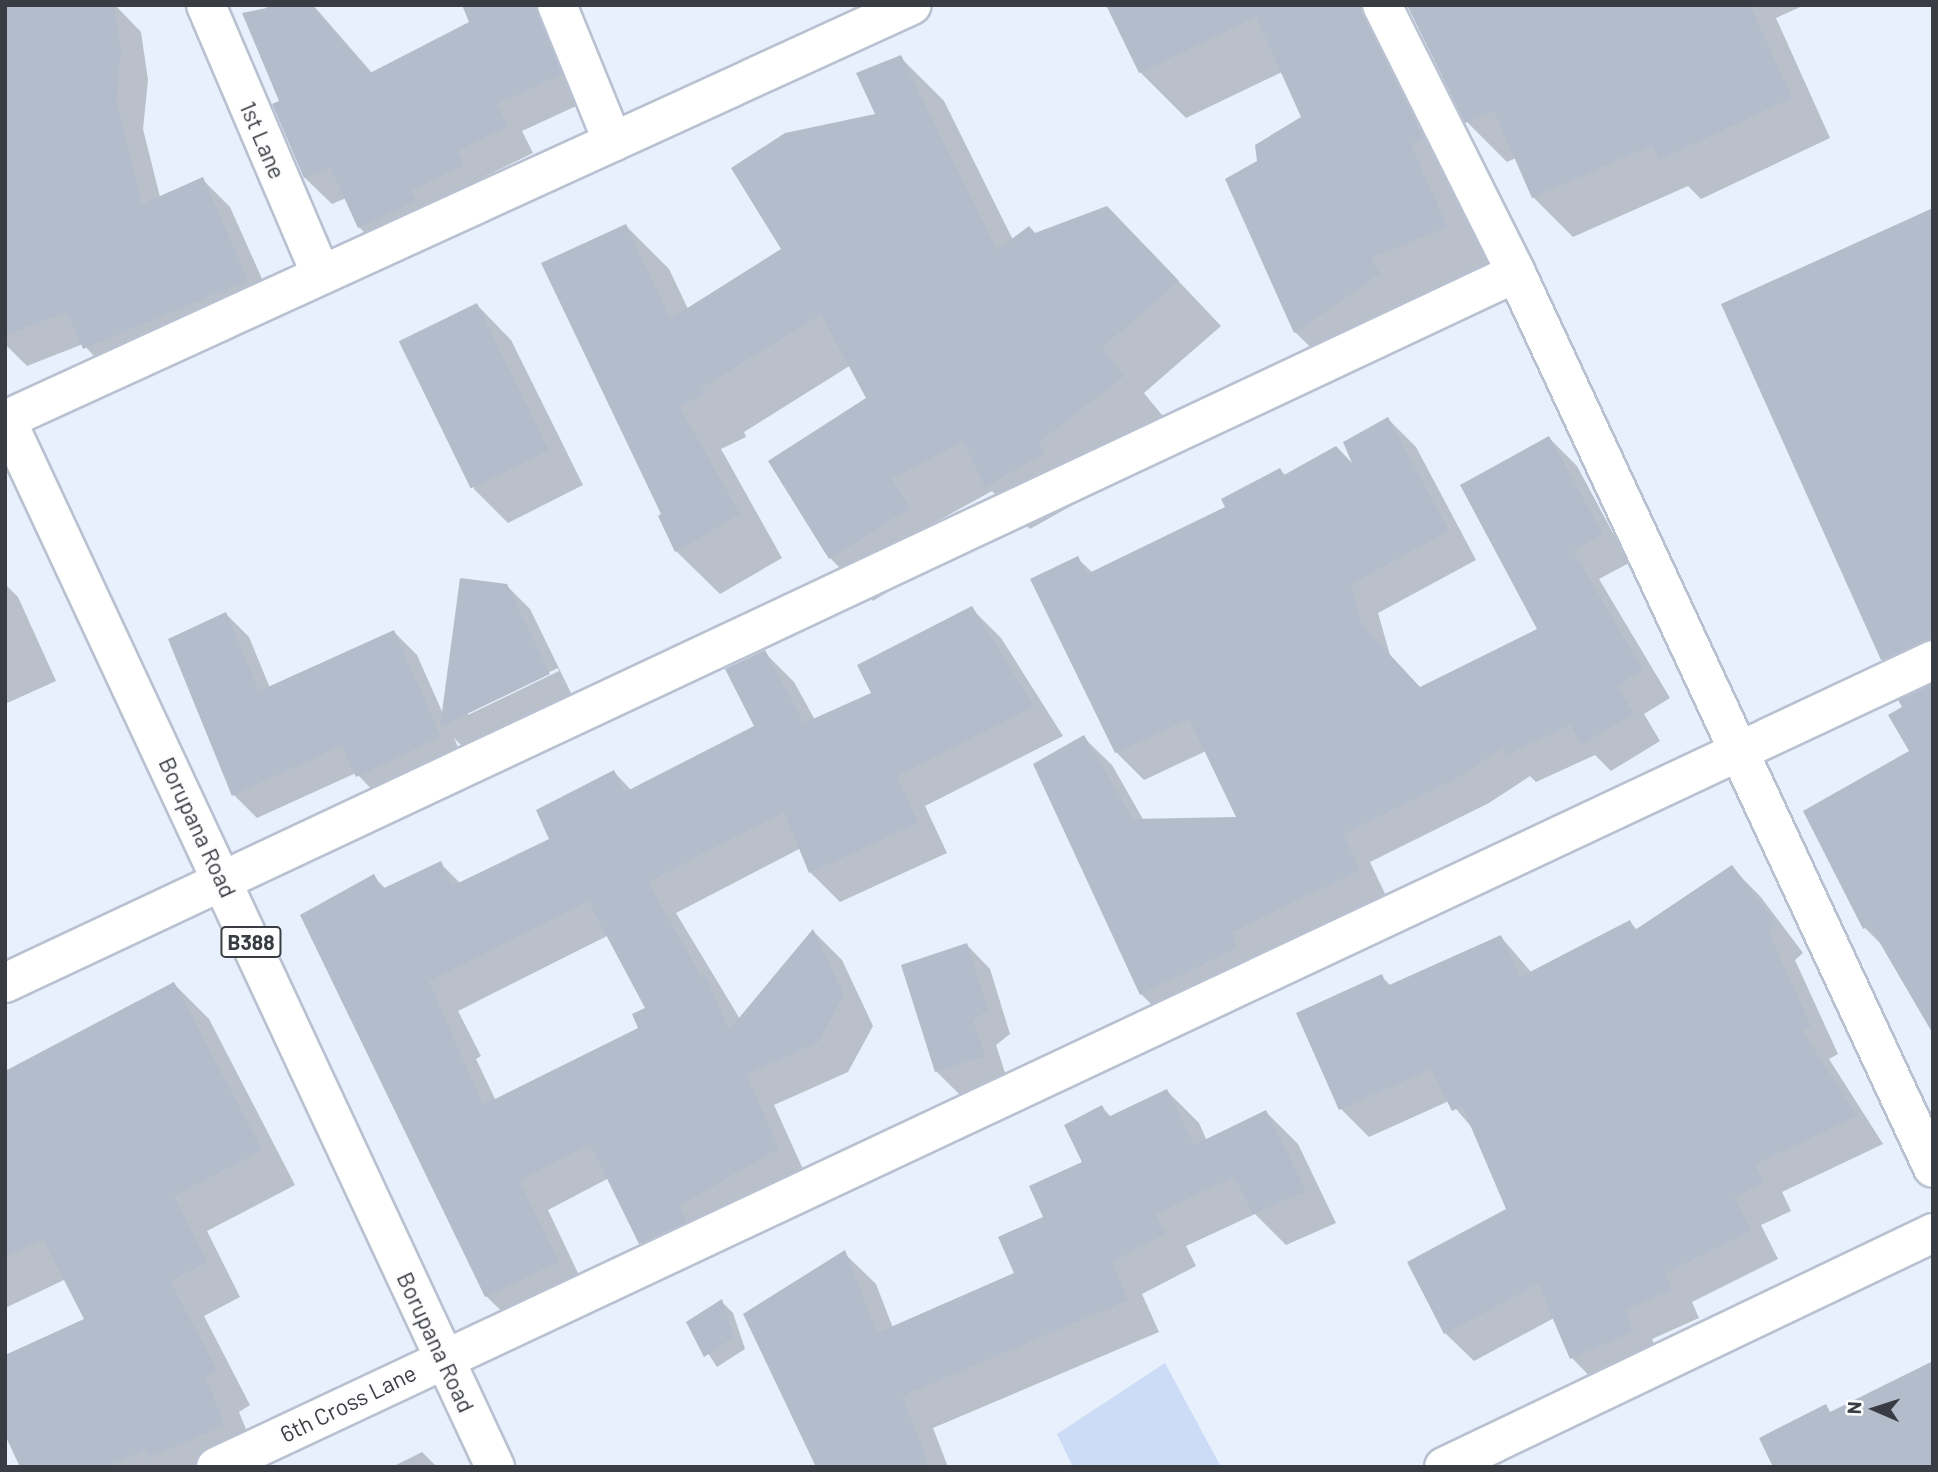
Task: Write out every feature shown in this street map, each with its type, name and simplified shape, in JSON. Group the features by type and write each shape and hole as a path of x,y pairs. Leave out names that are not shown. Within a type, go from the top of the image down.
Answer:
{"street":[{"name":"1st Lane","path":"206,5 321,275"},
{"path":"557,5 613,142"},
{"path":"6,419 912,5"},
{"path":"1382,5 1516,273 1736,753 1933,1168"},
{"path":"5,983 1516,273"},
{"name":"Borupana Road","path":"6,419 495,1467"},
{"name":"6th Cross Lane","path":"216,1467 1933,660"},
{"path":"1444,1467 1933,1233"}],"shaded area":[{"path":"1165,1363 1221,1467 1073,1467 1057,1434"}],"building":[{"path":"5,5 114,5 121,51 116,99 142,204 203,177 248,280 83,349 67,312 5,335"},
{"path":"281,5 311,5 370,73 469,22 462,5 536,5 562,74 497,104 508,126 457,151 464,165 411,191 416,201 358,228 330,167 304,178 272,104 279,101 242,13"},
{"path":"1106,5 1360,5 1424,139 1411,144 1447,227 1371,258 1380,274 1294,333 1225,179 1257,161 1255,145 1301,117 1256,17 1139,73"},
{"path":"1407,5 1750,5 1792,98 1659,160 1652,145 1532,198 1494,111 1465,123"},
{"path":"901,55 997,250 1029,226 1035,233 1107,206 1179,281 1102,348 1124,376 1039,442 1045,453 985,487 963,441 892,479 910,508 829,559 768,461 866,398 821,314 702,388 704,394 679,406 740,514 675,552 658,516 661,514 541,263 626,224 670,319 781,249 731,168 785,133 875,114 856,73"},
{"path":"1933,208 1933,638 1881,660 1721,304"},
{"path":"477,303 549,450 471,489 399,341"},
{"path":"1388,417 1449,531 1351,584 1362,625 1420,687 1537,629 1460,485 1549,436 1603,534 1573,551 1643,670 1617,686 1634,713 1582,744 1570,725 1507,755 1503,747 1461,776 1343,834 1360,870 1232,932 1236,948 1140,995 1033,764 1084,735 1133,819 1236,817 1189,719 1115,753 1030,579 1078,556 1087,574 1225,507 1221,499 1280,468 1284,475 1336,446 1352,463 1343,442"},
{"path":"460,578 507,584 550,674 440,727"},
{"path":"972,606 1034,706 897,776 918,823 809,873 784,812 648,882 702,978 706,976 729,1030 813,929 844,995 818,1042 746,1075 779,1148 679,1206 687,1222 639,1244 590,1144 519,1180 559,1262 485,1297 300,915 374,874 382,889 441,861 452,886 549,839 536,810 614,770 625,792 754,726 725,669 765,650 804,723 871,693 857,665","holes":["588,901 645,1008 632,1014 638,1028 483,1105 429,981"]},
{"path":"226,612 259,691 394,630 441,737 356,777 342,745 232,796 168,639"},
{"path":"1933,684 1933,1034 1870,926 1863,929 1803,811 1909,751 1888,715 1902,707 1898,700"},
{"path":"1732,865 1777,924 1768,931 1811,1026 1802,1030 1857,1116 1755,1164 1764,1183 1734,1197 1751,1231 1665,1273 1672,1290 1625,1310 1634,1331 1570,1359 1538,1284 1444,1334 1407,1262 1506,1209 1462,1106 1452,1111 1431,1069 1339,1110 1296,1013 1382,974 1387,986 1501,935 1520,977 1630,920 1635,930"},
{"path":"967,943 988,1010 973,1021 985,1056 935,1072 901,965"},
{"path":"174,982 262,1150 174,1196 207,1262 170,1281 217,1370 205,1377 225,1425 150,1457 146,1449 108,1467 20,1467 5,1435 5,1355 84,1319 43,1239 5,1257 5,1071"},
{"path":"1167,1089 1194,1145 1266,1110 1306,1191 1253,1214 1234,1177 1156,1214 1166,1234 1111,1262 1128,1300 902,1396 930,1467 816,1467 743,1314 845,1250 877,1333 1014,1273 998,1237 1043,1217 1029,1186 1082,1162 1064,1125 1102,1105 1108,1117"},
{"path":"722,1299 734,1337 704,1357 686,1322"},
{"path":"1933,1361 1933,1467 1773,1467 1759,1438 1826,1404 1830,1412"}]}
